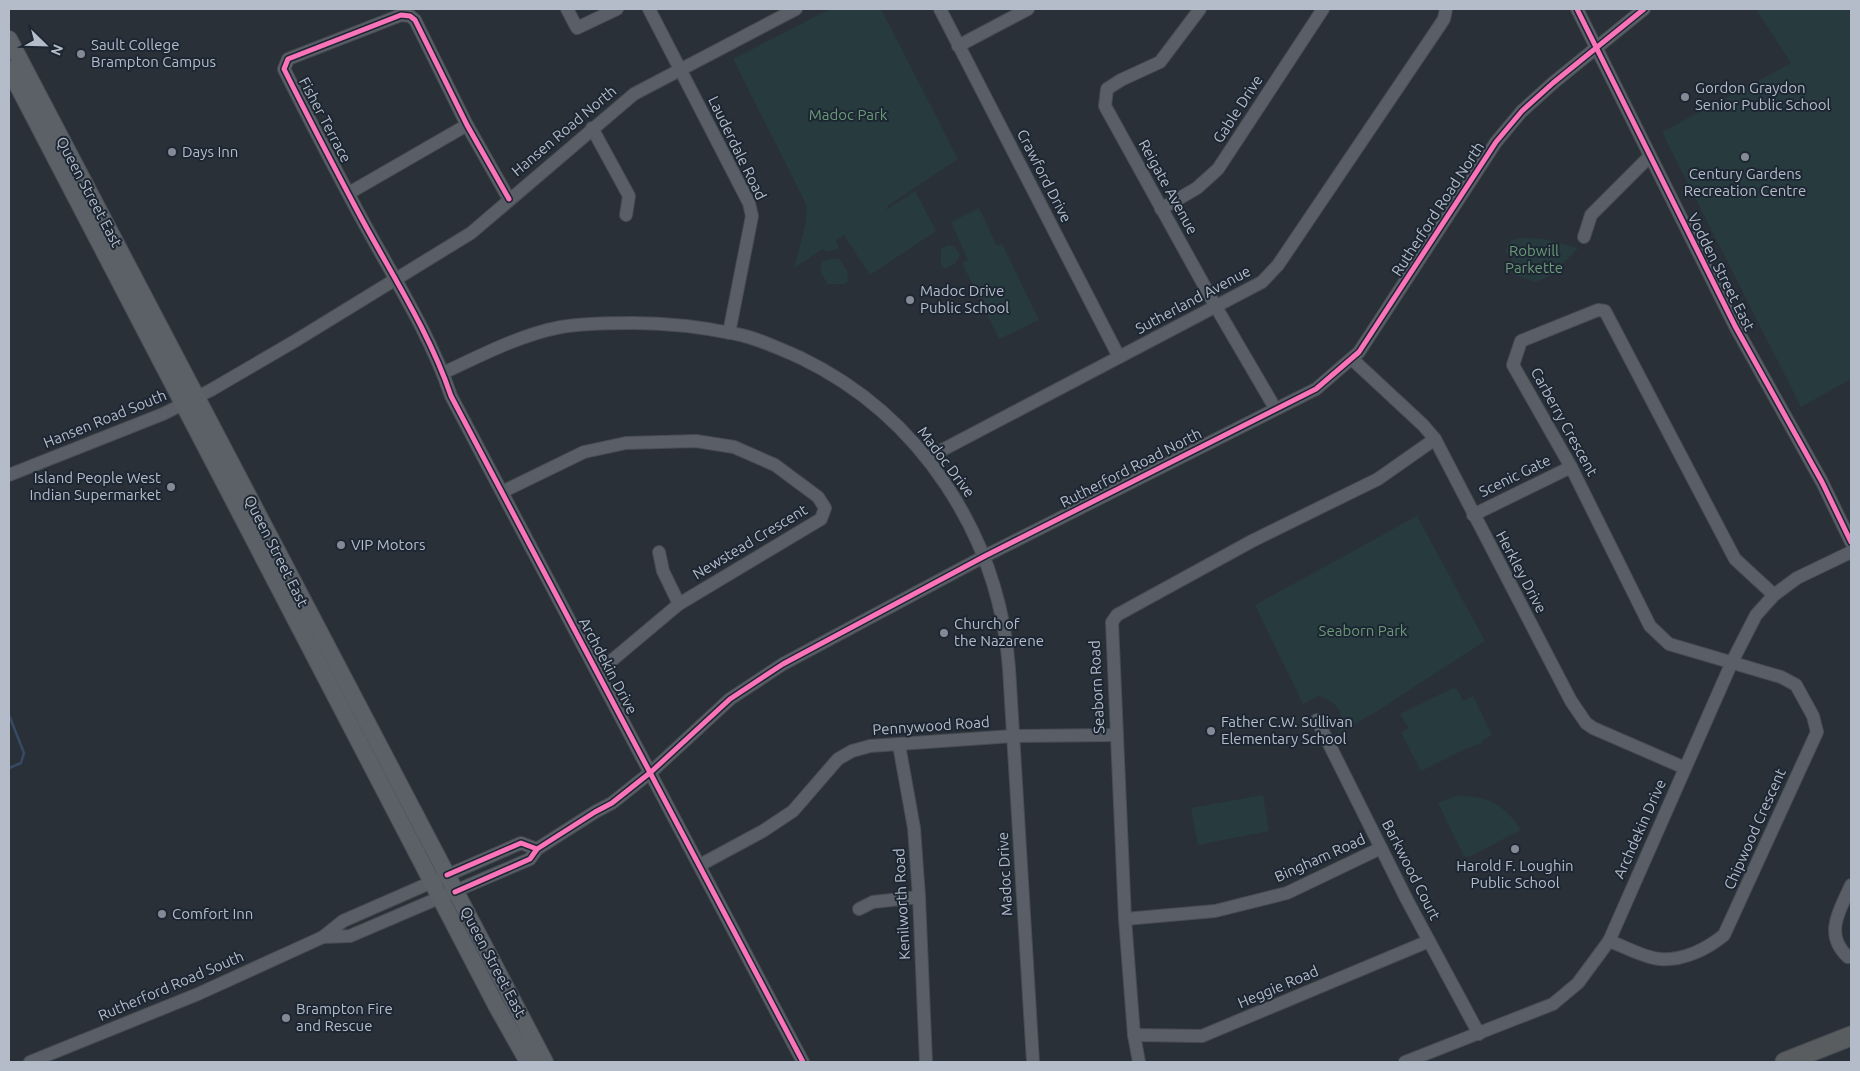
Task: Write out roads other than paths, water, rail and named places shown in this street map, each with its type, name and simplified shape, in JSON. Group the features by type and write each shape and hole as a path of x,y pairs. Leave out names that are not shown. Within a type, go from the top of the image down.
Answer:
{"highway":[{"path":"1785,1062 1851,1036"}],"main road":[{"name":"Queen Street East","path":"9,39 190,401 439,878 545,1062"},
{"name":"Queen Street East","path":"9,69 190,401"},
{"name":"Queen Street East","path":"448,895 528,1062"}],"street":[{"path":"567,9 577,28 617,9"},
{"name":"Lauderdale Road","path":"650,9 749,203 752,216 729,333"},
{"name":"Hansen Road North","path":"211,390 471,233 634,94 796,9"},
{"name":"Crawford Drive","path":"940,9 1119,358"},
{"path":"958,46 1028,9"},
{"name":"Reigate Avenue","path":"1200,9 1160,62 1113,84 1107,89 1105,106 1161,210 1275,408"},
{"name":"Gable Drive","path":"1161,210 1197,188 1218,169 1323,9"},
{"name":"Sutherland Avenue","path":"927,458 1262,282 1278,265 1444,19 1446,9"},
{"name":"Vodden Street East","path":"1577,9 1731,318 1822,482 1851,542"},
{"name":"Rutherford Road North","path":"448,895 530,859 537,849 612,803 651,772 730,699 783,664 985,556 1275,408 1316,389 1359,352 1496,142 1522,110 1644,9"},
{"name":"Fisher Terrace","path":"396,279 284,69 288,59 401,16 410,16 415,20 467,125 509,199"},
{"path":"349,193 467,125"},
{"path":"592,128 629,196 626,215"},
{"path":"1584,237 1591,215 1650,156"},
{"name":"Archdekin Drive","path":"396,279 443,373 451,396 803,1062"},
{"name":"Carberry Crescent","path":"1732,662 1669,644 1650,626 1572,467 1513,365 1521,341 1598,310 1605,311 1735,559 1774,594"},
{"name":"Madoc Drive","path":"443,373 517,338 561,327 599,323 668,323 729,333 776,347 844,381 898,426 927,458 955,497 985,556 1004,619 1013,736 1032,1062"},
{"name":"Herkley Drive","path":"1352,359 1424,425 1435,439 1571,701 1586,723 1606,734 1685,768"},
{"name":"Hansen Road South","path":"9,476 190,401 211,390"},
{"name":"Seaborn Road","path":"1139,1062 1134,1035 1125,919 1112,622 1117,615 1252,541 1378,479 1435,439"},
{"name":"Newstead Crescent","path":"502,492 584,452 626,443 696,441 734,447 775,464 818,497 825,508 821,519 679,604 598,672"},
{"name":"Scenic Gate","path":"1473,515 1572,467"},
{"path":"659,552 663,571 679,604"},
{"name":"Archdekin Drive","path":"1405,1062 1553,1004 1578,983 1609,941 1732,662 1756,615 1774,594 1797,578 1851,552"},
{"name":"Chipwood Crescent","path":"1609,941 1659,959 1677,958 1700,951 1724,935 1817,732 1813,716 1796,685 1781,677 1732,662"},
{"name":"Barkwood Court","path":"1317,720 1381,848 1479,1034"},
{"name":"Pennywood Road","path":"700,865 763,831 793,810 838,759 852,751 870,746 1013,736 1116,735"},
{"name":"Kenilworth Road","path":"899,745 914,828 926,1062"},
{"name":"Rutherford Road South","path":"30,1062 198,994 324,937 343,921 521,843 537,849"},
{"name":"Bingham Road","path":"1125,919 1215,911 1287,893 1381,848"},
{"path":"1851,885 1834,922 1842,951 1848,957 1851,956"},
{"name":"Rutherford Road South","path":"324,937 350,936 448,895"},
{"path":"859,909 873,902 919,897"},
{"name":"Heggie Road","path":"1134,1035 1202,1036 1429,941"}],"waterway":[{"path":"9,715 24,753 21,763 9,768"}],"place":[{"name":"Sault College Brampton Campus","path":"81,54"},
{"name":"Gordon Graydon Senior Public School","path":"1685,97"},
{"name":"Days Inn","path":"172,152"},
{"name":"Century Gardens Recreation Centre","path":"1745,157"},
{"name":"Madoc Drive Public School","path":"910,300"},
{"name":"Island People West Indian Supermarket","path":"171,487"},
{"name":"VIP Motors","path":"341,545"},
{"name":"Church of the Nazarene","path":"944,633"},
{"name":"Father C.W. Sullivan Elementary School","path":"1211,731"},
{"name":"Harold F. Loughin Public School","path":"1515,849"},
{"name":"Comfort Inn","path":"162,914"},
{"name":"Brampton Fire and Rescue","path":"286,1018"}],"park label":[{"name":"Madoc Park","path":"848,115"},
{"name":"Robwill Parkette","path":"1534,260"},
{"name":"Seaborn Park","path":"1363,631"}]}
